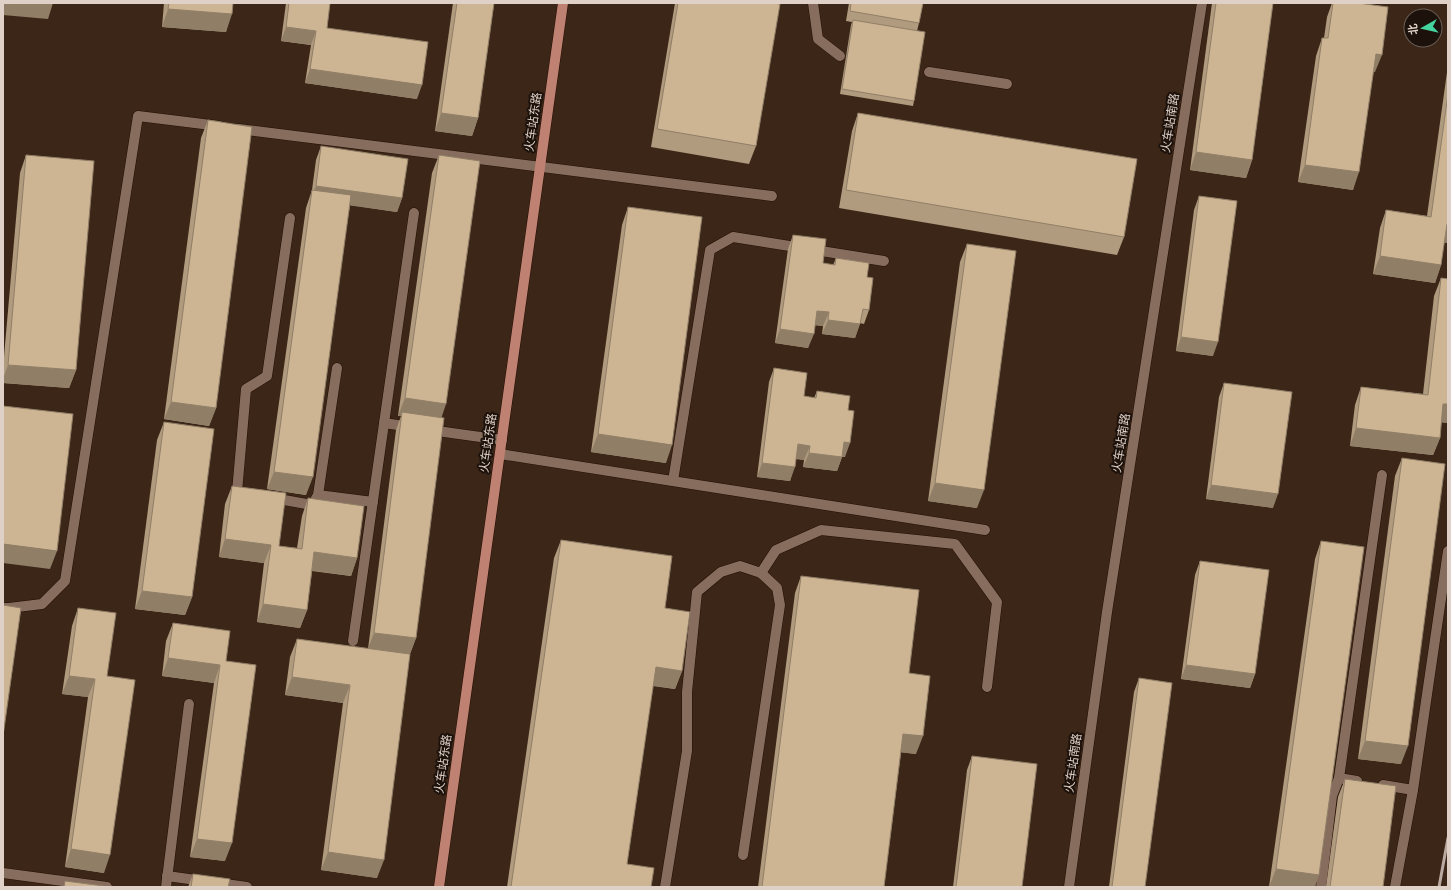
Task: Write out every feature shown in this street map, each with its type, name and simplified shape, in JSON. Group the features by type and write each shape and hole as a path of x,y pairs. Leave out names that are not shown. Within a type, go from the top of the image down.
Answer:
{"main road":[{"name":"火车站东路","path":"439,887 563,3"}],"street":[{"path":"813,3 818,39 840,56"},
{"name":"火车站南路","path":"1069,887 1107,612 1202,3"},
{"path":"929,72 1007,84"},
{"path":"3,608 42,604 65,580 138,116 772,196"},
{"path":"353,641 414,213"},
{"path":"290,218 267,376 246,389 237,492 312,505 318,495 337,368"},
{"path":"673,481 710,250 733,237 884,261"},
{"path":"384,423 502,440"},
{"path":"500,454 985,530"},
{"path":"1321,887 1332,796 1339,778 1382,475"},
{"path":"318,495 373,502"},
{"path":"761,573 776,550 821,530 955,544 997,602 987,688"},
{"path":"1395,887 1413,790 1448,551"},
{"path":"665,887 687,751 687,692 697,592 721,572 740,566 761,573 777,588 780,605 743,856"},
{"path":"166,887 189,704"},
{"path":"1339,778 1413,790"},
{"path":"3,873 107,887"},
{"path":"167,876 247,887"}],"building":[{"path":"169,3 233,3 232,14 168,9"},
{"path":"289,3 330,3 327,28 428,42 422,85 310,69 316,31 286,27"},
{"path":"457,3 494,3 478,118 441,113"},
{"path":"678,3 780,4 756,146 657,129"},
{"path":"851,3 923,3 919,23 850,11"},
{"path":"1216,3 1273,3 1252,160 1196,152"},
{"path":"1333,3 1358,3 1388,7 1382,55 1376,54 1359,172 1305,165 1322,38 1328,38"},
{"path":"853,20 925,32 914,101 842,89"},
{"path":"1448,94 1448,224 1441,265 1380,256 1386,210 1431,217"},
{"path":"858,113 1137,159 1124,237 846,190"},
{"path":"208,120 252,127 216,408 171,402"},
{"path":"321,146 408,159 402,198 316,186"},
{"path":"26,155 94,161 76,370 8,365"},
{"path":"439,155 480,161 446,404 405,398"},
{"path":"312,190 351,195 313,477 274,472"},
{"path":"1199,196 1237,201 1218,342 1181,337"},
{"path":"628,207 702,217 672,445 598,434"},
{"path":"793,235 826,239 823,263 835,265 836,258 869,263 867,277 873,278 869,310 863,309 860,324 828,320 829,312 817,311 814,334 780,329"},
{"path":"967,244 1016,251 984,490 935,483"},
{"path":"1441,278 1448,279 1448,404 1443,404 1440,438 1356,428 1361,387 1428,395"},
{"path":"774,368 807,373 804,396 816,398 817,391 850,396 848,410 854,411 850,443 844,442 842,457 809,453 810,446 798,444 795,467 762,463"},
{"path":"1224,383 1292,392 1278,494 1211,485"},
{"path":"3,406 73,414 57,551 3,544"},
{"path":"402,412 444,418 416,638 374,633"},
{"path":"164,422 214,429 192,597 142,591"},
{"path":"1402,458 1445,464 1408,746 1365,741"},
{"path":"232,486 286,493 279,546 302,549 308,498 364,506 357,558 314,552 307,610 263,604 271,545 225,539"},
{"path":"561,540 672,556 665,608 690,612 682,671 656,667 627,864 654,868 651,887 511,887"},
{"path":"1321,541 1364,547 1319,875 1276,869"},
{"path":"1200,561 1269,570 1255,674 1186,665"},
{"path":"801,576 919,590 909,673 930,676 923,736 903,734 884,887 762,887"},
{"path":"3,605 21,608 3,736"},
{"path":"78,608 116,613 107,676 135,680 110,855 71,849 95,679 69,676"},
{"path":"173,623 230,631 226,661 256,665 232,843 197,839 220,665 168,658"},
{"path":"297,639 410,654 384,860 328,852 350,685 292,677"},
{"path":"1139,678 1172,683 1145,887 1112,887"},
{"path":"972,756 1037,764 1022,887 956,887"},
{"path":"1345,779 1396,786 1383,887 1330,887"},
{"path":"193,874 230,879 228,887 191,887"},
{"path":"65,881 104,886 104,887 64,887"}],"railway":[{"path":"1439,887 1448,838"}]}
